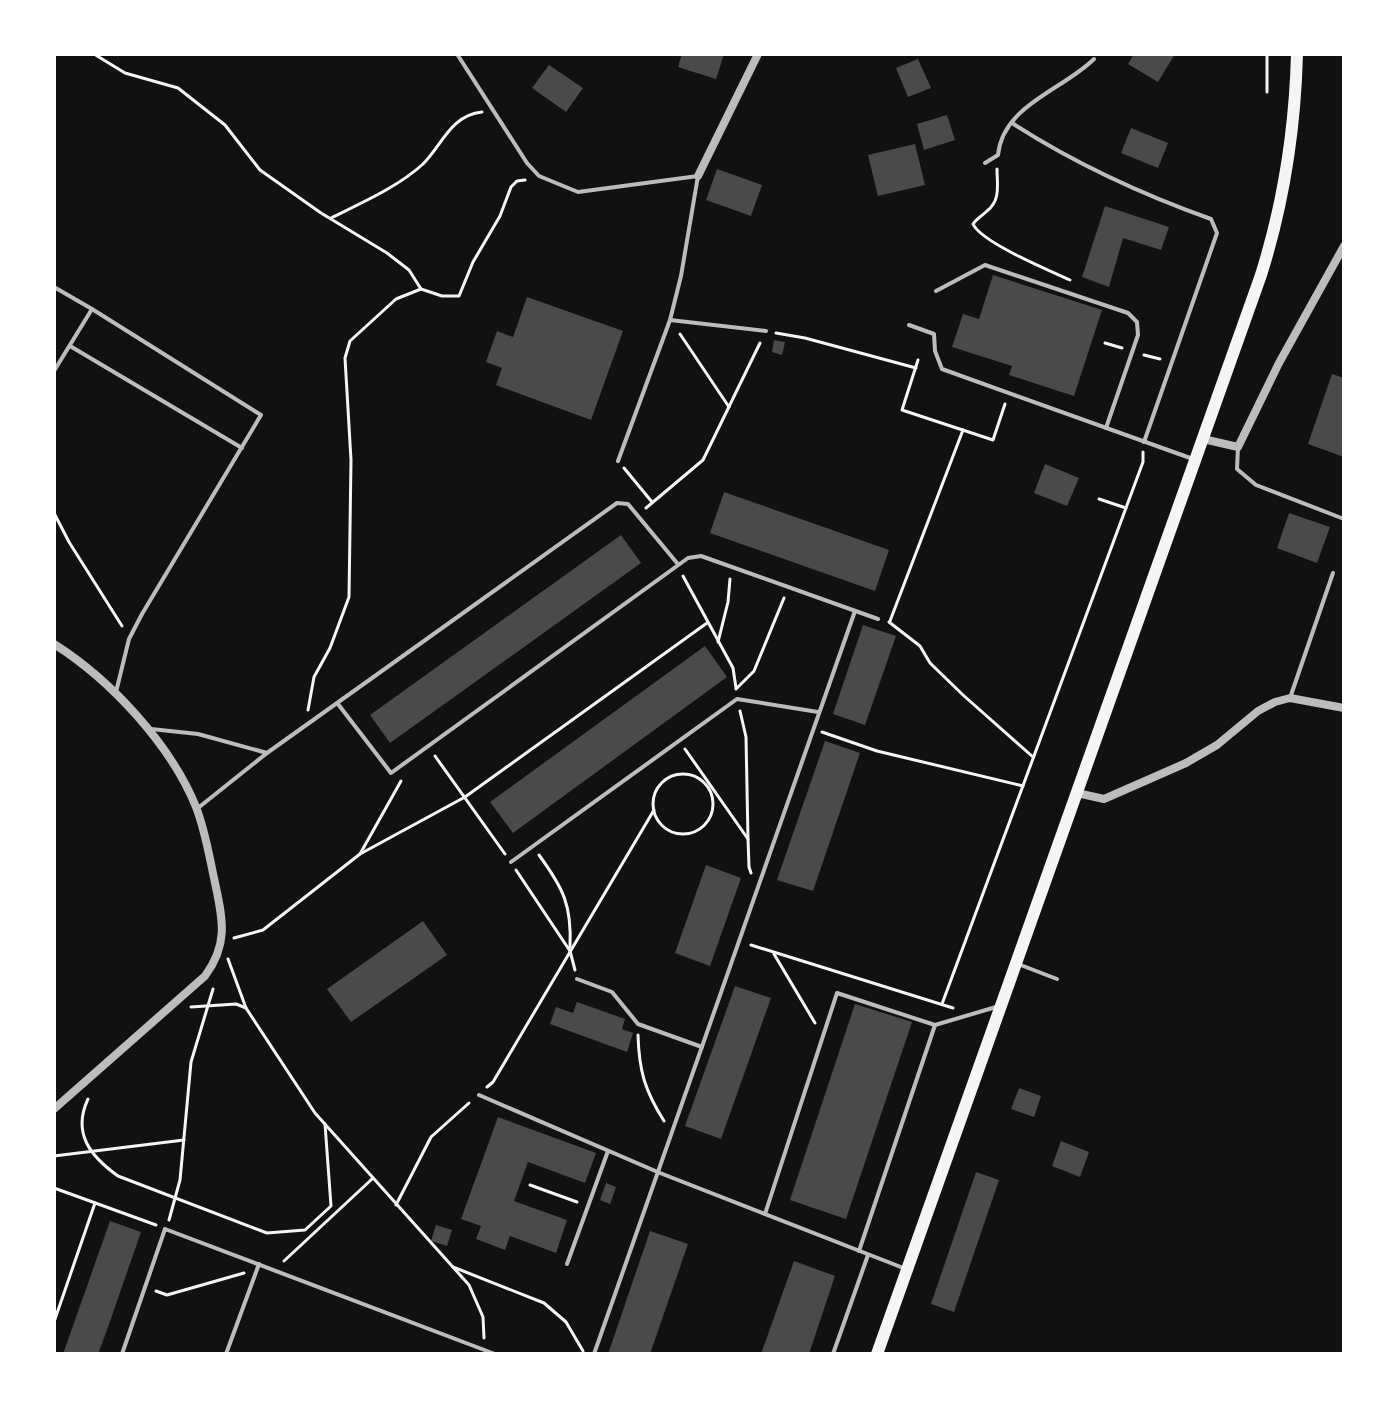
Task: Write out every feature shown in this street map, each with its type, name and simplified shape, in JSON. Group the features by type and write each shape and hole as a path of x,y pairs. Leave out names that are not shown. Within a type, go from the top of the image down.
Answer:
{"main road":[{"path":"877,1354 1196,460 1273,235 1293,135 1297,54"}],"street":[{"path":"698,176 758,54"},
{"path":"1203,439 1238,447 1279,363 1344,246"},
{"path":"54,644 70,654 115,694 149,729 182,777 197,809 223,924 216,961 205,976 54,1109"},
{"path":"1077,793 1104,799 1186,763 1217,745 1258,711 1275,702 1290,698 1344,708"}],"lane":[{"path":"457,54 527,163 539,176 578,192 698,176 670,320 618,461"},
{"path":"985,163 998,155 999,144 1012,123 1034,101 1071,79 1094,59"},
{"path":"1012,123 1114,180 1211,219 1217,233 1144,442"},
{"path":"936,291 985,265 1128,313 1137,322 1138,335 1106,428"},
{"path":"54,287 261,415 129,639 115,694"},
{"path":"54,371 92,309"},
{"path":"670,320 766,331"},
{"path":"909,325 934,334 935,351 942,369 1196,460"},
{"path":"70,346 242,448"},
{"path":"1238,447 1237,469 1256,485 1344,519"},
{"path":"197,809 267,753 617,503 628,504 677,563"},
{"path":"338,704 391,773 659,580 677,563 688,558 701,556 878,619"},
{"path":"1290,698 1333,573"},
{"path":"594,1354 855,611"},
{"path":"511,862 737,699 818,712"},
{"path":"149,729 198,734 267,753"},
{"path":"1016,964 1057,979"},
{"path":"577,979 612,992 638,1024 702,1047"},
{"path":"765,1214 837,993 935,1025 1001,1006"},
{"path":"859,1251 935,1025"},
{"path":"479,1095 660,1173 908,1270"},
{"path":"567,1264 608,1151"},
{"path":"122,1354 165,1229 493,1354"},
{"path":"833,1354 868,1255"},
{"path":"226,1354 259,1264"}],"path":[{"path":"94,54 125,73 178,88 225,125 260,170 387,253 409,270 421,289 442,296 459,296 473,262 500,216 511,187 517,181 539,176"},
{"path":"1267,54 1267,92"},
{"path":"331,218 422,165 444,135 465,116 493,111"},
{"path":"998,155 997,200 991,209 974,220 974,228 993,243 1072,281"},
{"path":"307,726 309,695 314,677 330,648 349,597 351,460 345,358 350,341 373,318 396,299 421,289"},
{"path":"670,320 729,407"},
{"path":"637,515 703,460 766,331 805,338 916,368"},
{"path":"918,360 902,410 993,440 1008,393"},
{"path":"889,622 963,430"},
{"path":"739,941 942,1004 1143,462 1144,442"},
{"path":"618,461 652,502"},
{"path":"1099,499 1126,508"},
{"path":"54,513 129,639"},
{"path":"718,642 728,602 731,567"},
{"path":"736,689 754,671 788,587"},
{"path":"878,619 889,622 920,646 930,663 1033,757"},
{"path":"485,1350 483,1317 469,1285 325,1124 246,1008 222,941 263,930 360,854 465,797 707,623"},
{"path":"813,728 877,751 1023,786"},
{"path":"679,741 748,839 749,867 758,887"},
{"path":"360,854 403,778 401,766"},
{"path":"396,1205 431,1137 493,1082 654,810 657,790 672,776 693,775 710,787 713,808 710,818 695,832 674,833 665,828 654,810"},
{"path":"533,847 560,885 569,908 570,951"},
{"path":"773,952 823,1037"},
{"path":"171,1214 177,1199 191,1062 217,974 216,961"},
{"path":"180,1012 192,1006 208,1005 236,1004 246,1008"},
{"path":"638,1024 639,1066 653,1103 673,1135"},
{"path":"91,1094 81,1123 83,1136 92,1151 118,1176 267,1233 305,1230 322,1221 331,1206 325,1124"},
{"path":"54,1156 184,1140"},
{"path":"275,1270 322,1221 372,1179"},
{"path":"530,1185 588,1206"},
{"path":"54,1188 165,1229"},
{"path":"54,1322 95,1203"},
{"path":"145,1287 167,1295 239,1276 259,1264"},
{"path":"451,1266 544,1303 566,1322 585,1354"}],"building":[{"path":"682,54 724,54 716,79 678,67"},
{"path":"1134,54 1175,54 1158,82 1128,64"},
{"path":"918,59 931,88 908,97 896,68"},
{"path":"549,65 583,88 566,112 532,88"},
{"path":"947,115 955,140 924,150 917,124"},
{"path":"1131,128 1168,143 1158,168 1121,153"},
{"path":"915,144 925,185 878,196 868,155"},
{"path":"717,169 762,185 751,216 706,200"},
{"path":"1105,206 1169,227 1161,250 1123,238 1109,287 1082,277"},
{"path":"993,275 1102,310 1074,396 1009,375 1012,366 952,347 963,314 979,319"},
{"path":"527,297 623,331 591,420 496,385 502,368 486,362 497,331 513,337"},
{"path":"774,340 785,342 782,355 772,352"},
{"path":"1332,374 1344,378 1344,457 1308,444"},
{"path":"1045,464 1079,478 1067,506 1034,493"},
{"path":"724,492 889,550 875,591 710,533"},
{"path":"1289,513 1330,527 1317,563 1277,548"},
{"path":"621,535 641,563 390,743 370,715"},
{"path":"863,625 896,636 865,725 833,714"},
{"path":"705,646 727,677 513,833 490,802"},
{"path":"825,741 860,753 813,891 777,880"},
{"path":"706,865 741,878 710,966 675,953"},
{"path":"423,921 447,955 351,1022 327,989"},
{"path":"735,986 771,998 721,1139 685,1126"},
{"path":"577,1002 625,1019 622,1029 633,1033 627,1052 550,1024 556,1007 573,1013"},
{"path":"855,1004 912,1022 846,1219 790,1200"},
{"path":"1019,1088 1041,1096 1034,1117 1011,1109"},
{"path":"498,1117 596,1153 585,1183 528,1162 514,1201 567,1220 556,1253 510,1236 505,1250 476,1239 481,1226 461,1219"},
{"path":"1061,1141 1089,1152 1080,1177 1052,1166"},
{"path":"976,1172 999,1180 954,1312 931,1304"},
{"path":"606,1183 616,1187 610,1204 600,1200"},
{"path":"110,1221 141,1232 107,1330 98,1354 63,1354"},
{"path":"436,1225 452,1230 447,1246 431,1241"},
{"path":"650,1231 688,1244 650,1354 608,1354"},
{"path":"794,1261 835,1276 809,1354 761,1354"}]}
